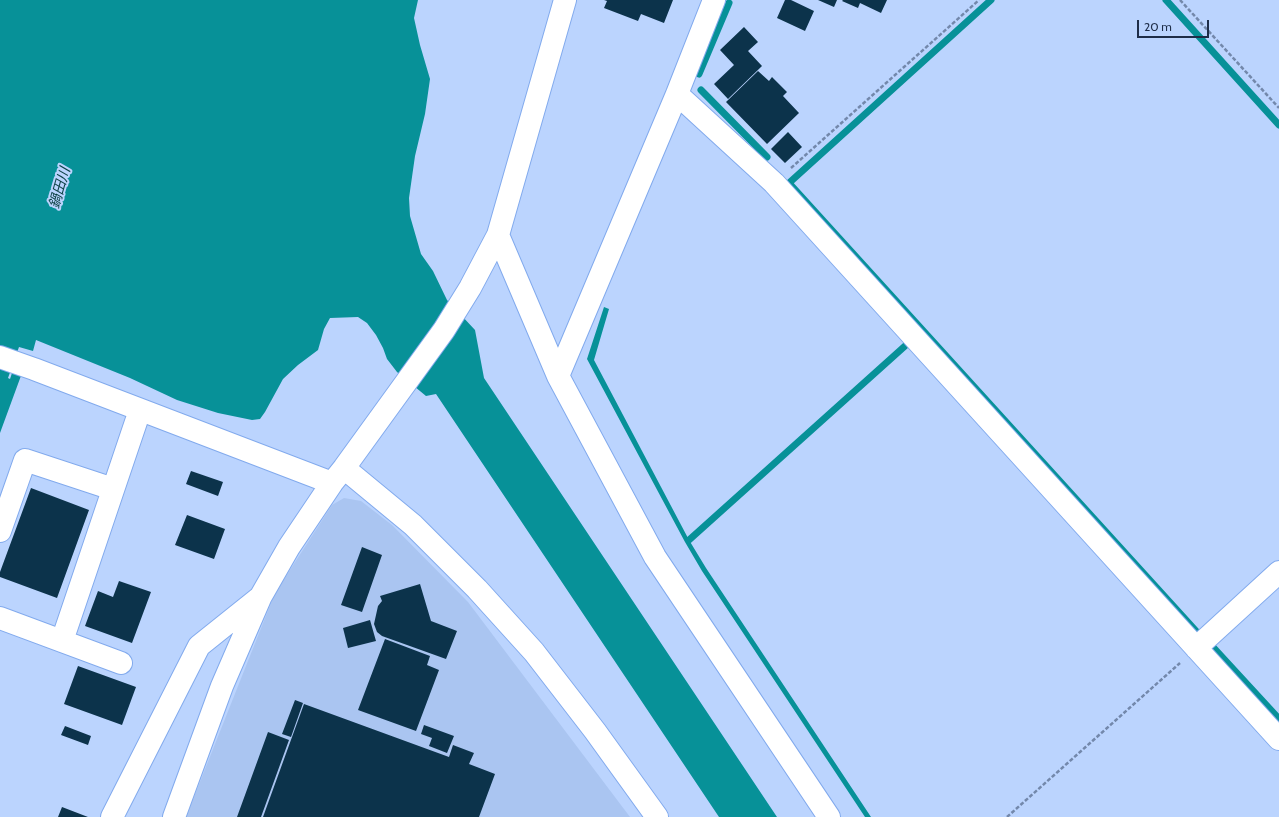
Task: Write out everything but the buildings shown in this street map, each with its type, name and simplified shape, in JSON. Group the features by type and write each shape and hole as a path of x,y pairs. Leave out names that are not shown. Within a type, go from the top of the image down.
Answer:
{"street":[{"path":"174,817 222,686 261,596 289,547 338,475 444,330 470,288 498,235 565,0"},
{"path":"558,376 677,94 714,0"},
{"path":"677,94 774,183 1279,739"},
{"path":"498,235 558,376 655,557 829,817"},
{"path":"0,357 140,410 338,475 413,524 477,589 528,646 596,731 657,817"},
{"path":"62,641 140,410"},
{"path":"0,531 25,460 113,489"},
{"path":"1196,648 1279,572"},
{"path":"112,817 199,646 261,596"},
{"path":"0,618 121,663"}],"path":[{"path":"774,183 979,0"},
{"path":"1180,0 1279,108"},
{"path":"1007,817 1196,648"}],"shaded area":[{"path":"344,498 361,501 392,525 468,602 630,817 186,817 275,593 332,505"}],"water":[{"name":"鍋田川","path":"0,0 418,0 414,18 430,79 425,114 415,156 409,198 410,216 421,254 433,271 447,300 475,330 484,378 777,817 719,817 436,394 426,396 397,372 387,359 376,335 367,323 358,317 330,318 324,329 318,350 298,365 283,379 260,419 252,420 218,413 177,400 130,378 36,340 33,351 19,347 8,378 10,379 13,370 22,373 0,433"},
{"path":"604,307 609,309 594,360 689,540 871,817 865,817 702,571 587,359"}],"waterway":[{"path":"991,0 789,183 1196,631"},
{"path":"1166,0 1279,125"},
{"path":"699,74 729,3"},
{"path":"701,90 767,157"},
{"path":"689,540 905,346"},
{"path":"1212,646 1279,719"}]}
